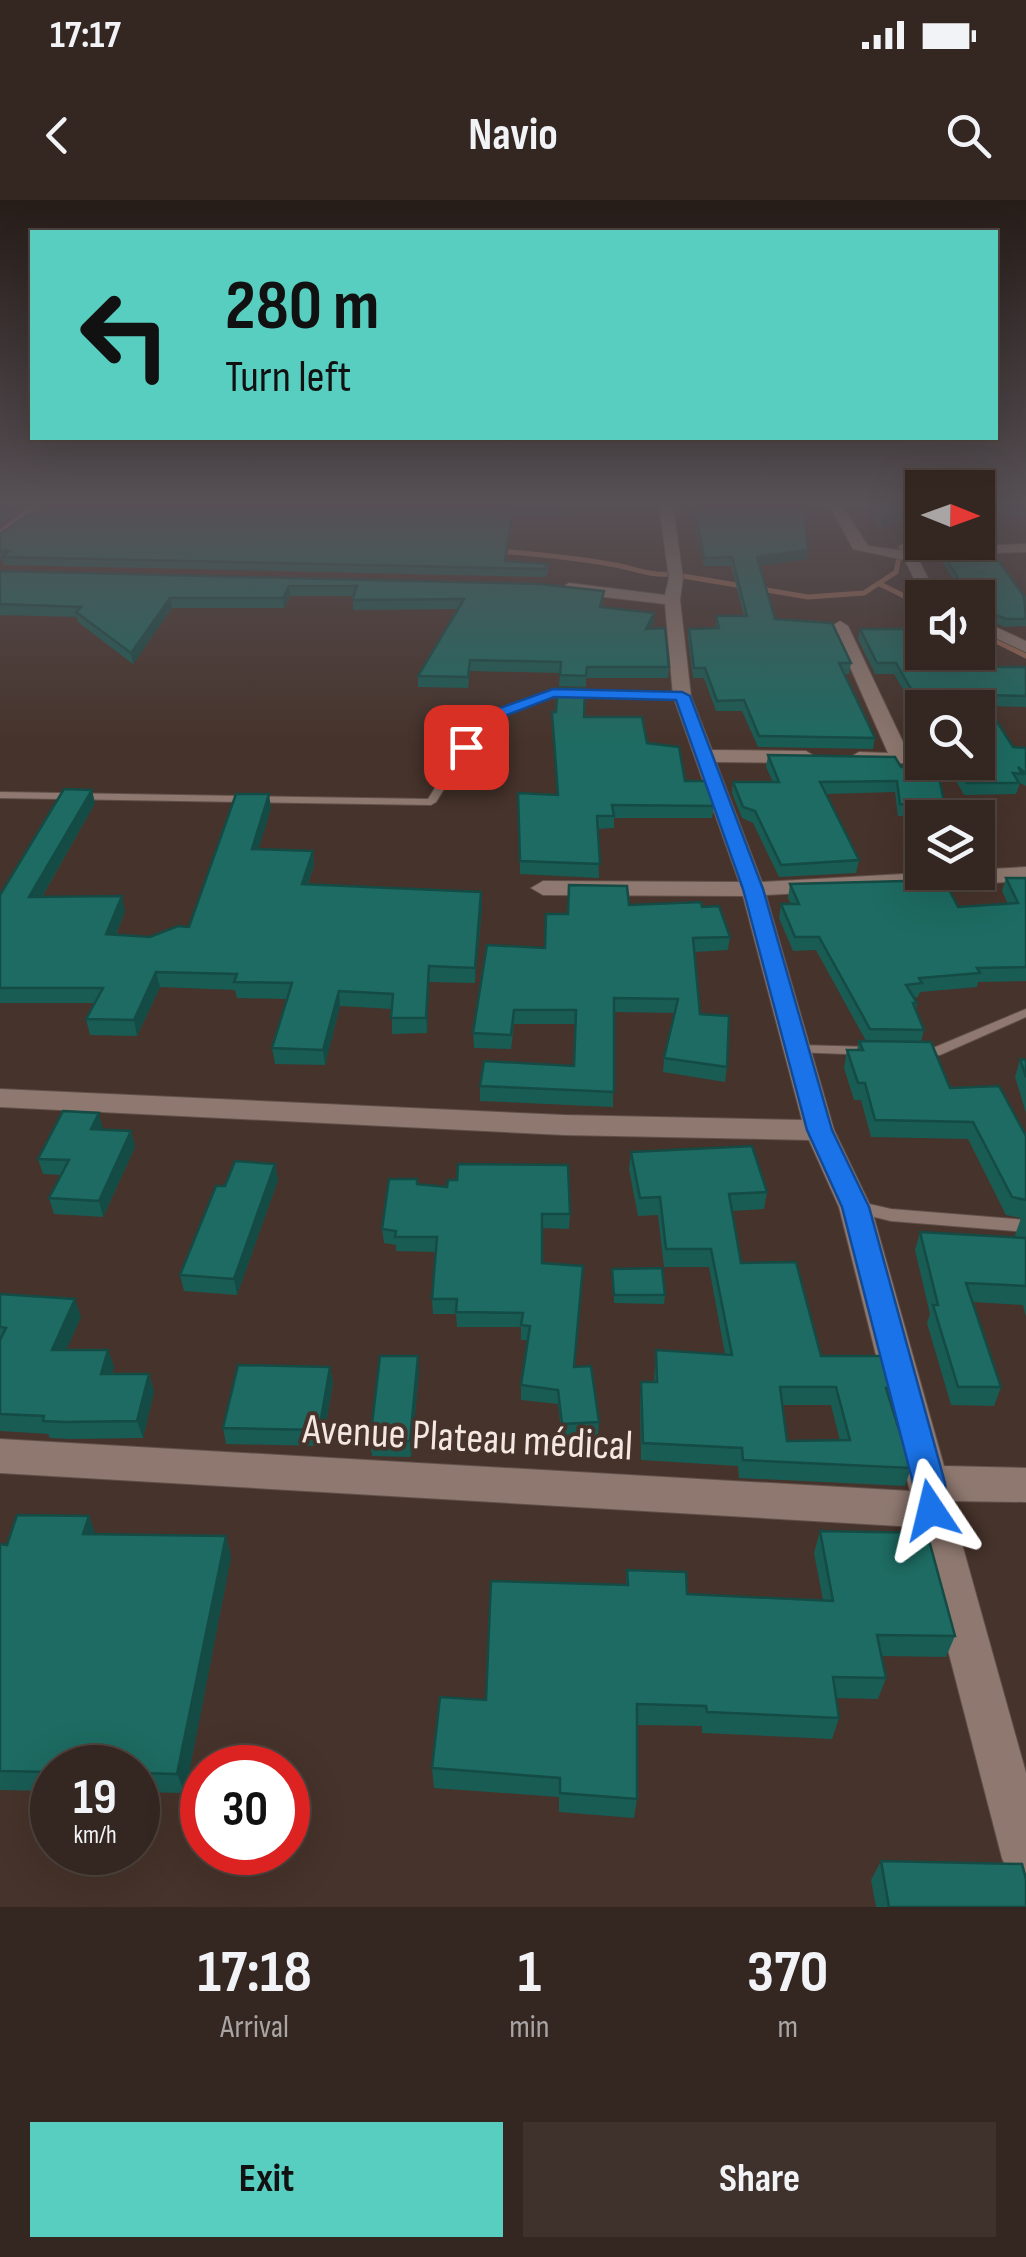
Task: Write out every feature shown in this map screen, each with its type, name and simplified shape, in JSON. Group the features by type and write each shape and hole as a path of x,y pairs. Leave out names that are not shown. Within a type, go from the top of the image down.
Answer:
{"street":[{"path":"674,586 682,696 753,889 820,1130 856,1207 1026,1858"},
{"path":"558,587 674,589"},
{"path":"704,756 901,759 840,626"},
{"path":"995,632 1026,647"},
{"path":"543,888 753,889 1026,874"},
{"path":"0,1098 564,1125 820,1130"},
{"name":"Avenue Plateau médical","path":"0,1456 930,1497 1026,1485"}],"lane":[{"path":"0,795 431,802 483,719 553,693 682,696"},
{"path":"799,1050 934,1052 1025,1013"},
{"path":"856,1207 891,1215 1026,1226"}],"building":[{"path":"0,586 554,586 604,591 600,607 654,613 646,629 665,628 669,667 587,667 586,676 560,675 561,662 470,660 468,677 418,676 464,599 352,600 357,586 289,586 283,598 170,598 131,653 76,612 81,607 0,604"},
{"path":"739,586 765,586 775,619 832,623 851,663 839,663 875,738 759,736 744,700 717,701 705,668 694,668 689,629 719,628 716,616 747,616"},
{"path":"995,586 1016,586 1024,596 1026,619 995,615"},
{"path":"860,629 905,629 905,670 1026,667 1026,696 995,695 995,690 912,690 896,663 877,663"},
{"path":"558,688 585,689 584,717 642,717 647,743 679,747 685,781 705,781 714,806 612,805 614,816 597,816 600,864 520,861 518,793 558,795 552,712 556,712"},
{"path":"995,719 1013,747 1026,748 1026,774 1018,767 1022,774 1013,773 1019,783 965,780 995,780"},
{"path":"768,755 895,757 905,767 905,780 940,780 944,800 905,800 905,804 900,804 897,781 820,782 859,860 781,865 755,811 743,807 733,782 779,782"},
{"path":"64,789 92,790 29,897 122,896 106,934 150,937 178,926 189,927 236,794 269,794 252,849 313,851 302,884 481,892 475,968 429,966 426,1018 391,1018 393,994 339,991 323,1050 272,1048 292,983 234,982 237,974 156,972 134,1020 86,1019 103,988 0,988 0,895"},
{"path":"1006,878 1026,878 1026,967 977,968 980,973 919,978 922,983 906,985 917,1003 913,1003 924,1030 870,1029 819,937 795,937 781,904 799,904 790,884 905,881 905,890 949,890 958,907 1018,903"},
{"path":"569,885 627,886 629,905 701,902 702,907 719,906 730,937 693,938 700,1014 729,1016 727,1067 664,1058 678,999 614,998 614,1092 480,1086 484,1061 574,1066 576,1010 514,1010 511,1035 473,1033 487,945 545,948 546,914 568,914"},
{"path":"859,1041 931,1042 950,1088 999,1086 1026,1136 1026,1200 1012,1197 973,1122 875,1120 865,1083 858,1083 847,1050 863,1050"},
{"path":"63,1111 99,1113 91,1129 131,1131 99,1201 49,1198 69,1160 38,1159"},
{"path":"752,1146 767,1192 729,1194 741,1263 796,1262 821,1356 882,1356 890,1388 886,1388 911,1468 743,1460 742,1448 643,1443 641,1382 657,1382 656,1350 732,1355 711,1249 666,1249 660,1197 640,1198 631,1152","holes":["780,1387 836,1387 850,1440 787,1441"]},
{"path":"235,1161 275,1164 234,1279 180,1275 216,1186 225,1186"},
{"path":"458,1164 568,1165 570,1214 542,1214 542,1263 583,1266 574,1367 591,1366 599,1422 562,1424 558,1390 521,1385 530,1326 521,1325 523,1313 456,1312 457,1299 432,1299 437,1237 395,1237 396,1231 382,1229 389,1179 417,1179 417,1184 447,1187 448,1180 457,1180"},
{"path":"920,1232 1026,1238 1026,1286 966,1283 1001,1387 958,1387 933,1305 938,1305"},
{"path":"662,1268 665,1295 614,1295 612,1269"},
{"path":"0,1294 75,1299 52,1350 108,1350 101,1374 149,1374 137,1421 43,1421 44,1416 0,1414 0,1340 6,1328 0,1327"},
{"path":"380,1356 418,1356 410,1441 370,1441"},
{"path":"238,1365 330,1367 319,1430 223,1428"},
{"path":"17,1515 89,1516 83,1534 226,1536 177,1774 160,1774 160,1745 30,1745 30,1772 0,1771 0,1544 7,1545"},
{"path":"820,1531 927,1533 955,1636 877,1635 886,1678 833,1677 839,1718 707,1712 706,1706 637,1704 637,1799 560,1793 560,1778 432,1768 440,1697 486,1700 491,1581 628,1585 627,1570 686,1572 687,1594 833,1601"},
{"path":"881,1861 1022,1864 1026,1907 889,1907"}],"waterway":[{"path":"740,586 808,597 864,593 875,586"},
{"path":"883,586 905,596"},
{"path":"995,640 1026,656"}],"route":[{"path":"466,747 483,719 553,693 682,696 753,889 820,1130 856,1207 929,1483 931,1510"}]}
